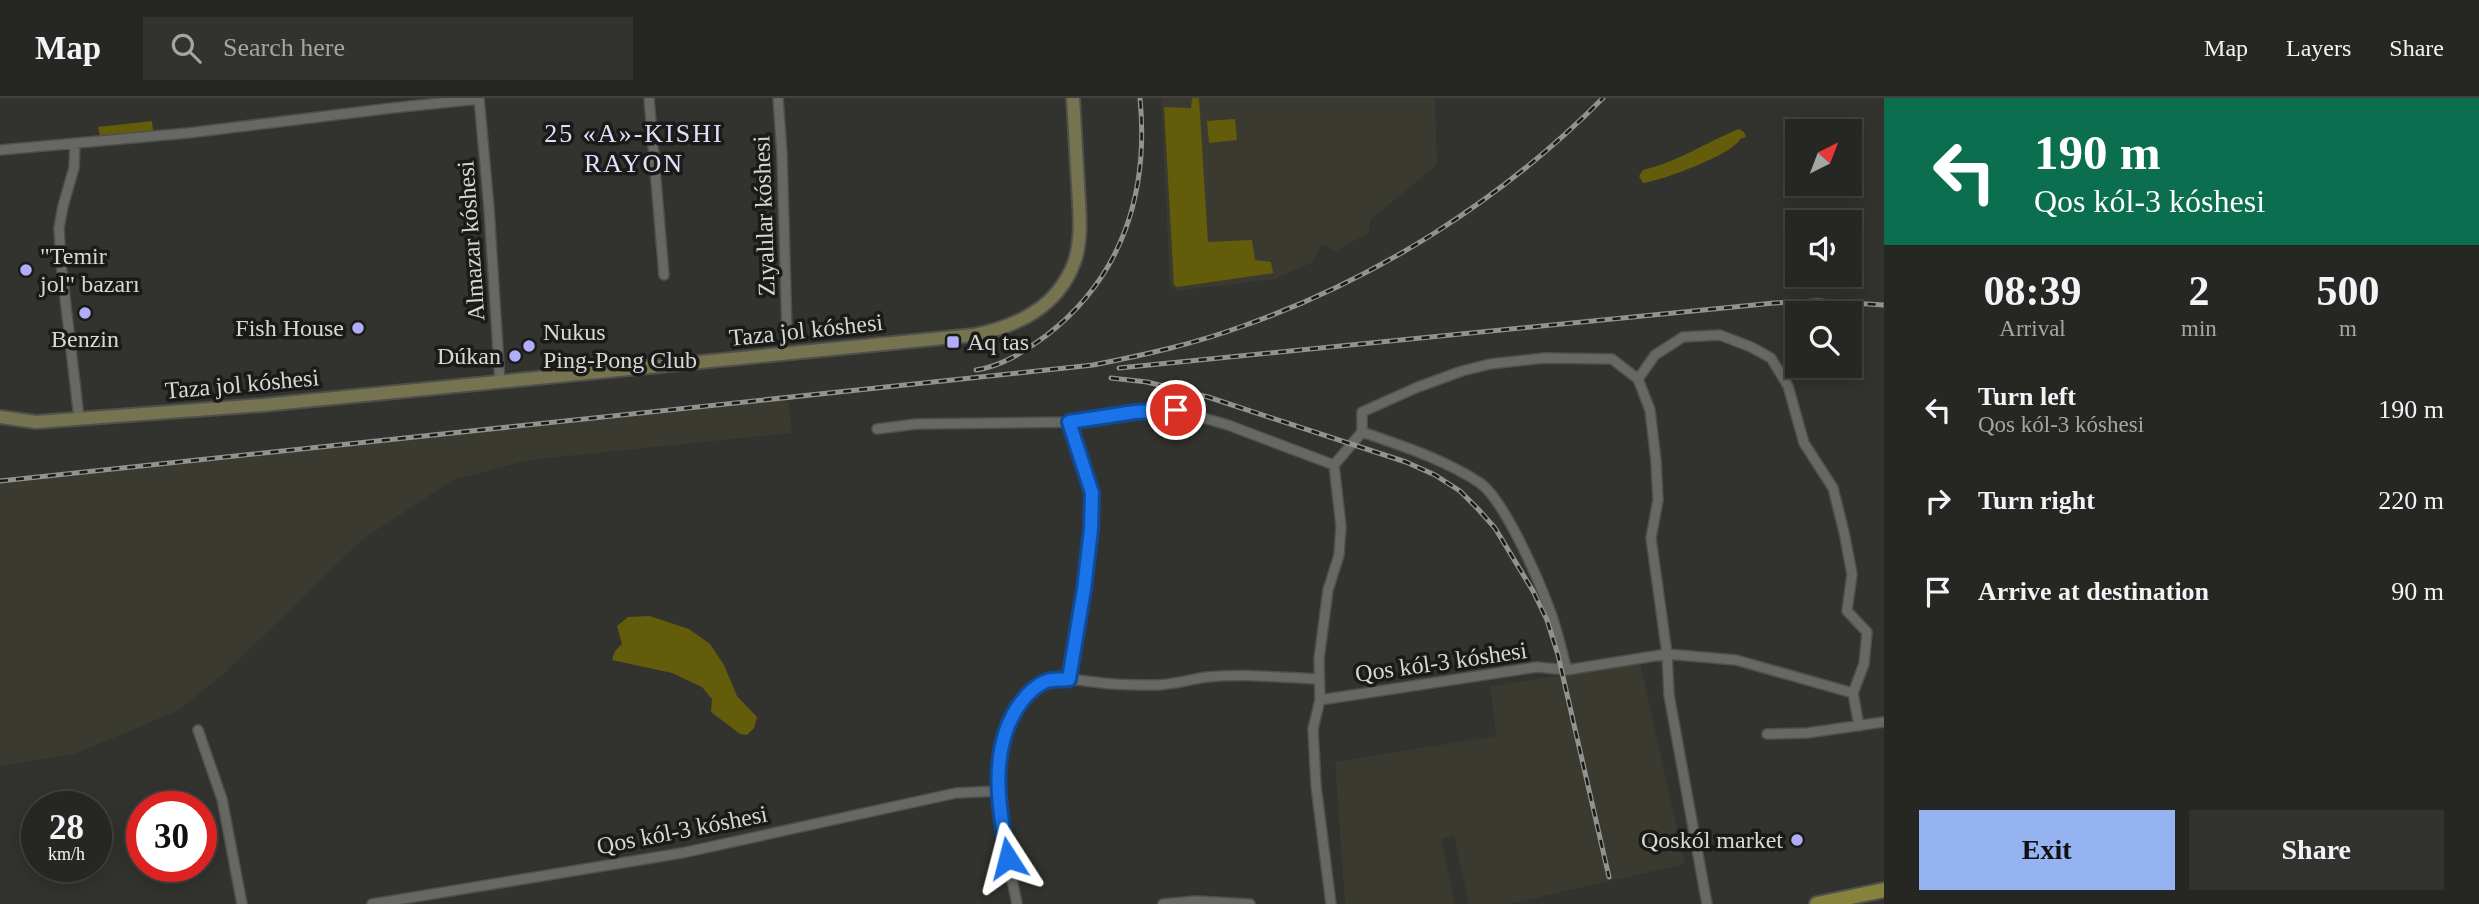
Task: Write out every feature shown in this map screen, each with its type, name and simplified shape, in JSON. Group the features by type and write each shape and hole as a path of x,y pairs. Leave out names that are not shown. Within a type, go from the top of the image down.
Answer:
{"main road":[{"name":"Taza jol kóshesi","path":"0,417 36,422 263,405 974,335 1004,329 1026,318 1057,292 1074,263 1080,209 1073,98"},
{"path":"1817,904 1884,890"}],"street":[{"path":"649,98 664,275"},
{"name":"Zıyalılar kóshesi","path":"778,98 787,334"},
{"path":"0,150 188,133 392,107 479,99"},
{"name":"Almazar kóshesi","path":"479,99 500,382"},
{"path":"75,143 74,168 59,228 79,418"},
{"path":"1638,379 1655,355 1683,337 1720,335 1771,358 1788,386 1804,443 1833,488 1844,531 1852,574 1847,611 1867,632 1864,664 1853,693 1859,726"},
{"path":"877,429 916,424 1069,422 1135,412 1176,410 1227,425 1334,465 1362,432 1362,412 1462,371 1490,364 1544,358 1612,359 1638,379 1650,410 1658,500 1651,538 1667,654 1669,695 1707,904"},
{"path":"1069,422 1092,493 1084,589 1069,679"},
{"name":"Qos kól-3 kóshesi","path":"1320,700 1537,667 1567,670 1550,609 1516,534 1502,508 1482,484 1440,461 1362,432"},
{"name":"Qos kól-3 kóshesi","path":"1331,904 1316,786 1313,729 1320,700 1319,659 1328,590 1339,555 1341,526 1334,465"},
{"path":"1567,670 1667,654 1736,660 1853,693"},
{"name":"Qos kól-3 kóshesi","path":"1017,904 1003,835 998,778 1002,738 1014,712 1028,693 1047,681 1069,679 1106,684 1156,685 1183,683 1205,677 1319,679"},
{"path":"1767,734 1807,733 1884,722"},
{"path":"198,730 222,799 242,904"},
{"name":"Qos kól-3 kóshesi","path":"372,904 682,853 956,793 999,791"},
{"path":"1163,904 1196,901 1250,904"}],"shaded area":[{"path":"1161,98 1435,98 1437,165 1370,220 1369,233 1335,251 1322,244 1311,263 1275,279 1177,291 1170,286"},
{"path":"1192,98 1199,98 1208,242 1252,240 1255,260 1271,262 1273,273 1177,287 1174,285 1164,107 1191,108"},
{"path":"1235,119 1237,140 1209,143 1207,121"},
{"path":"152,121 153,131 100,137 98,127"},
{"path":"1739,129 1746,137 1711,159 1652,181 1643,183 1639,176 1643,170 1668,162"},
{"path":"788,399 792,433 529,460 453,480 363,539 226,672 177,711 75,754 0,766 0,483"},
{"path":"650,616 689,629 710,644 724,665 737,696 757,717 754,728 747,735 740,734 711,712 712,699 702,687 672,673 612,660 615,651 622,644 617,626 628,617"},
{"path":"1640,663 1685,864 1509,904 1469,904 1454,836 1441,839 1455,904 1345,904 1335,762 1496,736 1490,686"}],"railway":[{"path":"976,370 1005,361 1047,335 1073,312 1095,286 1112,259 1135,199 1142,133 1140,98"},
{"path":"0,481 1093,365 1150,353 1225,332 1293,307 1389,260 1436,232 1523,170 1603,98"},
{"path":"1119,368 1774,303 1818,301 1884,305"},
{"path":"1111,378 1147,382 1208,397 1406,462 1435,475 1460,491 1478,509 1495,528 1547,620 1558,655 1609,877"}],"place":[{"name":"\"Temir jol\" bazarı","path":"26,270"},
{"name":"Benzin","path":"85,313"},
{"name":"Fish House","path":"358,328"},
{"name":"Aq tas","path":"953,342"},
{"name":"Nukus Ping-Pong Club","path":"529,346"},
{"name":"Dúkan","path":"515,356"},
{"name":"Qoskól market","path":"1797,840"}],"district":[{"name":"25 «A»-KISHI RAYON","path":"634,148"}],"route":[{"path":"1008,858 1003,835 998,778 1002,738 1014,712 1028,693 1047,681 1069,679 1084,589 1092,493 1069,422 1135,412 1176,410"}]}
